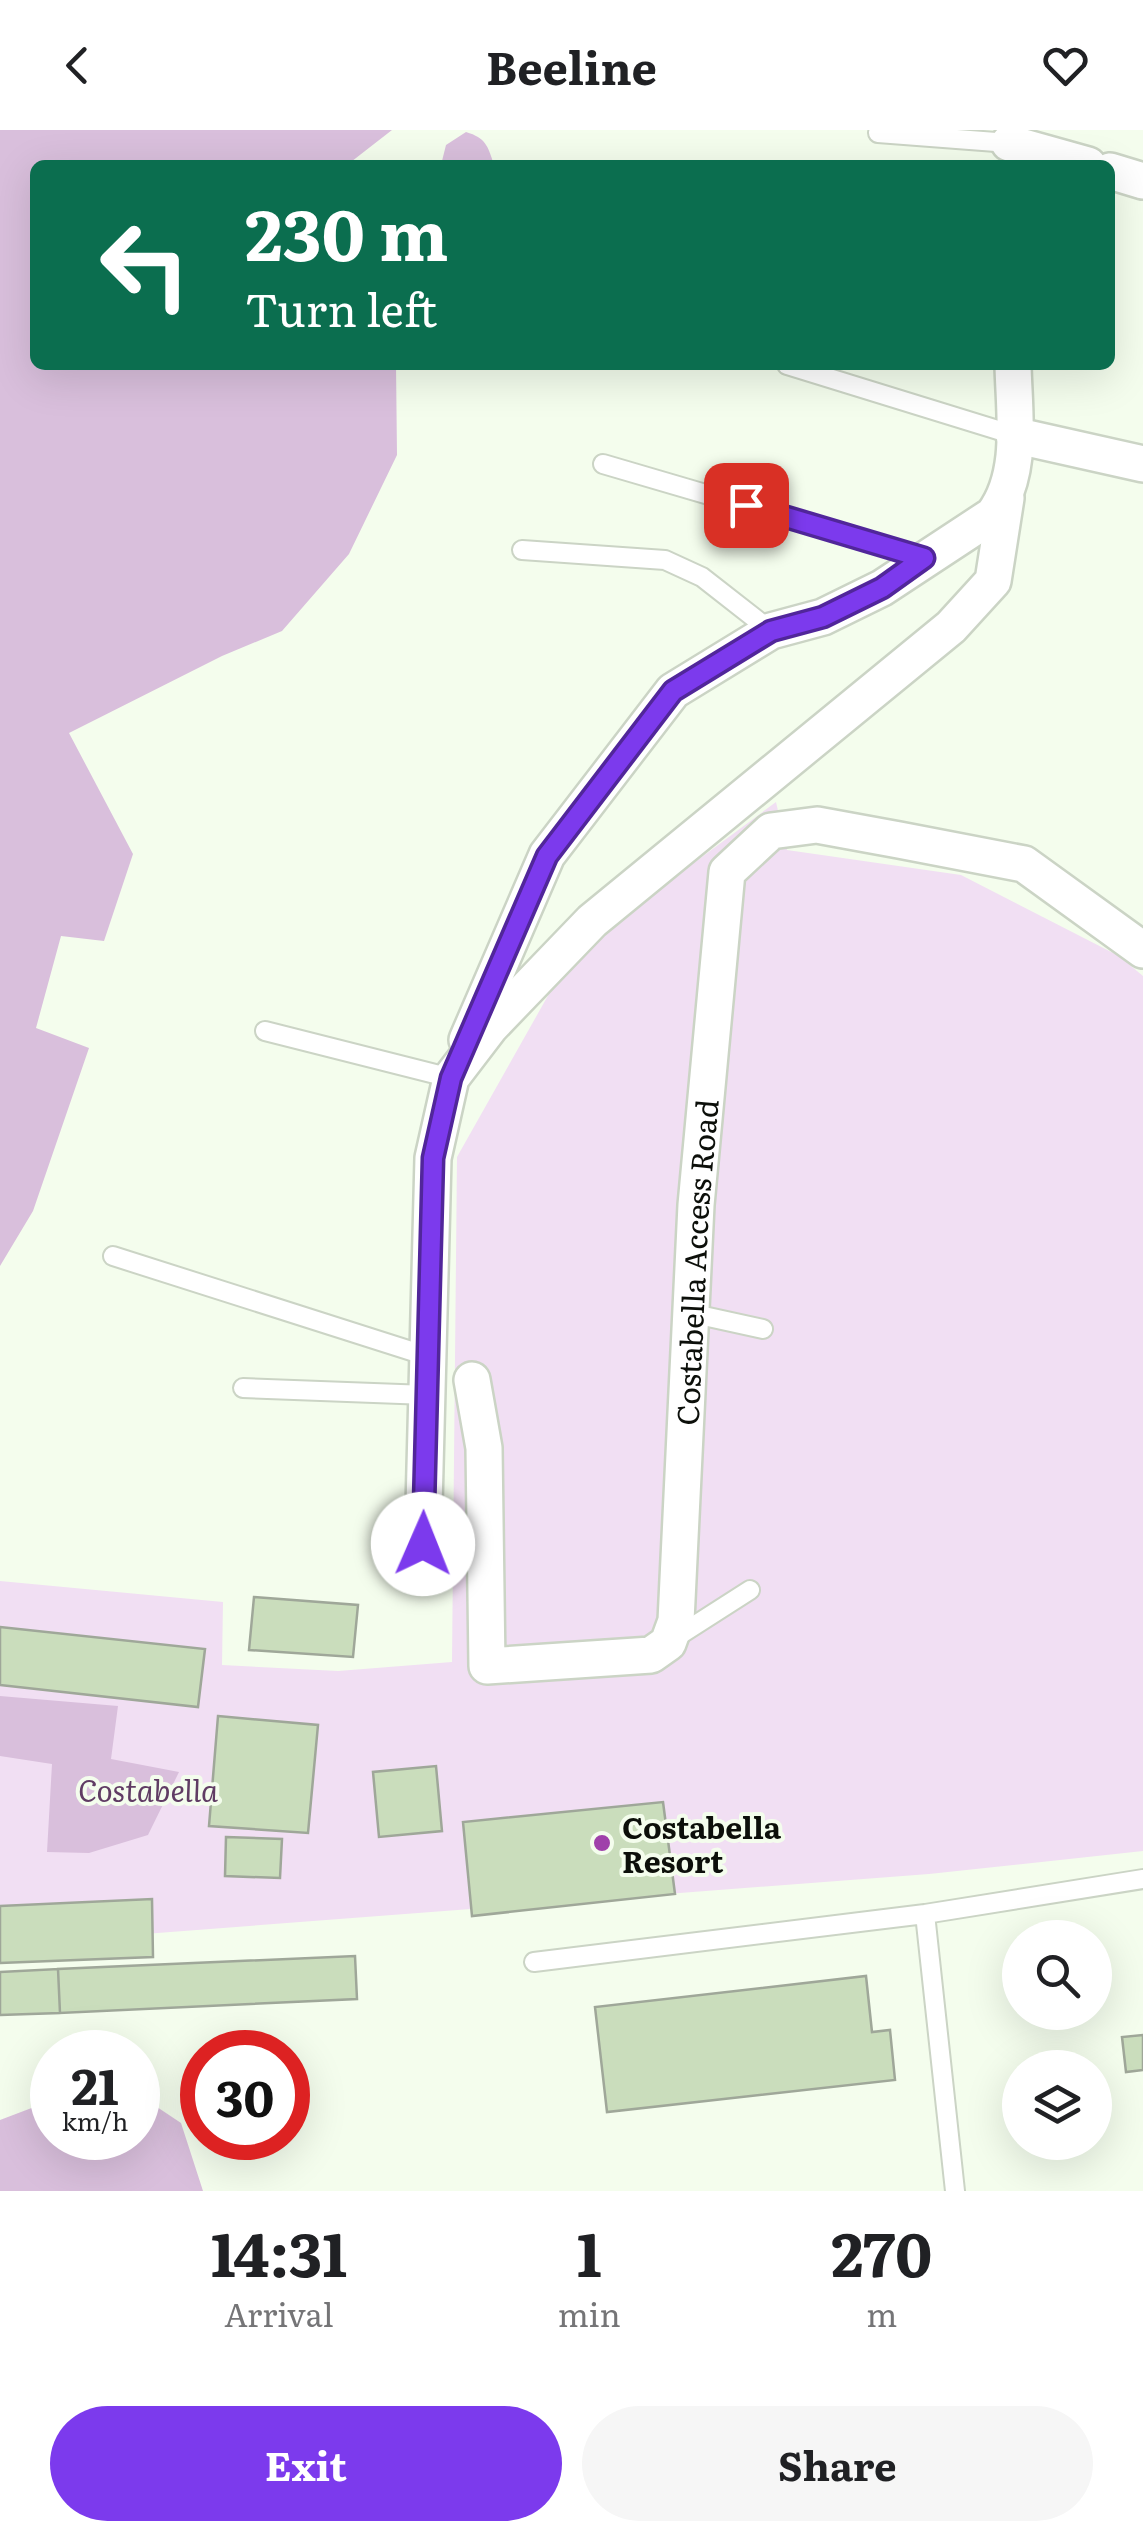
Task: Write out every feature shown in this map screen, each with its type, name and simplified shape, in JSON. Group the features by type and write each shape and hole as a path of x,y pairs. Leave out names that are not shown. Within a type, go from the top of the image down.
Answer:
{"street":[{"path":"1010,146 1067,160"},
{"path":"1115,172 1143,180"},
{"path":"451,1078 490,1027 592,921 951,627 993,581 1014,435 1013,370"},
{"path":"1014,435 1143,464"},
{"path":"423,1544 433,1158 451,1078 547,856 673,691 771,631 823,617 882,588 993,515 1006,498"},
{"name":"Costabella Access Road","path":"668,1643 676,1621 702,1116 727,872 771,831 817,825 1024,864 1143,950"},
{"path":"472,1380 484,1448 486,1666 651,1655 668,1643"}],"lane":[{"path":"878,133 1010,146"},
{"path":"804,370 1014,435"},
{"path":"603,464 924,558"},
{"path":"522,550 665,560 702,577 771,631"},
{"path":"266,1031 451,1078"},
{"path":"113,1256 427,1356"},
{"path":"690,1313 764,1330"},
{"path":"243,1388 426,1395"},
{"path":"668,1643 750,1590"},
{"path":"534,1962 925,1914 1143,1880"},
{"path":"925,1914 955,2191"}],"green space":[{"name":"Costabella","path":"776,802 787,850 961,875 1119,956 1143,976 1143,1851 929,1874 0,1945 0,1581 223,1602 222,1665 338,1671 452,1662 457,1157 572,953"}],"shaded area":[{"path":"0,130 392,130 353,160 30,160 30,370 396,370 397,455 349,554 282,631 222,656 69,733 133,854 104,941 61,936 36,1028 89,1048 33,1211 0,1266"},
{"path":"466,132 485,144 492,160 442,160 446,145"},
{"path":"0,1696 118,1706 111,1759 179,1772 148,1835 89,1853 47,1852 52,1764 0,1756"},
{"path":"30,2109 30,2160 160,2160 160,2109 180,2122 180,2160 193,2160 203,2191 0,2191 0,2120"}],"building":[{"path":"254,1597 358,1605 353,1657 249,1650"},
{"path":"0,1627 205,1649 198,1707 0,1685"},
{"path":"218,1716 318,1725 308,1833 209,1826"},
{"path":"436,1766 442,1831 379,1837 373,1772"},
{"path":"663,1802 675,1894 472,1916 463,1822"},
{"path":"226,1837 282,1839 280,1878 225,1876"},
{"path":"152,1899 153,1957 0,1963 0,1906"},
{"path":"355,1956 357,1999 60,2013 58,1969"},
{"path":"58,1969 60,2013 0,2015 0,1972"},
{"path":"866,1976 872,2032 890,2030 895,2080 607,2112 595,2007"},
{"path":"1143,2035 1143,2070 1126,2072 1122,2037"}],"place":[{"name":"Costabella Resort","path":"602,1843"}],"route":[{"path":"423,1544 433,1158 451,1078 547,856 673,691 720,658 771,631 823,617 882,588 924,558 746,505"}]}
